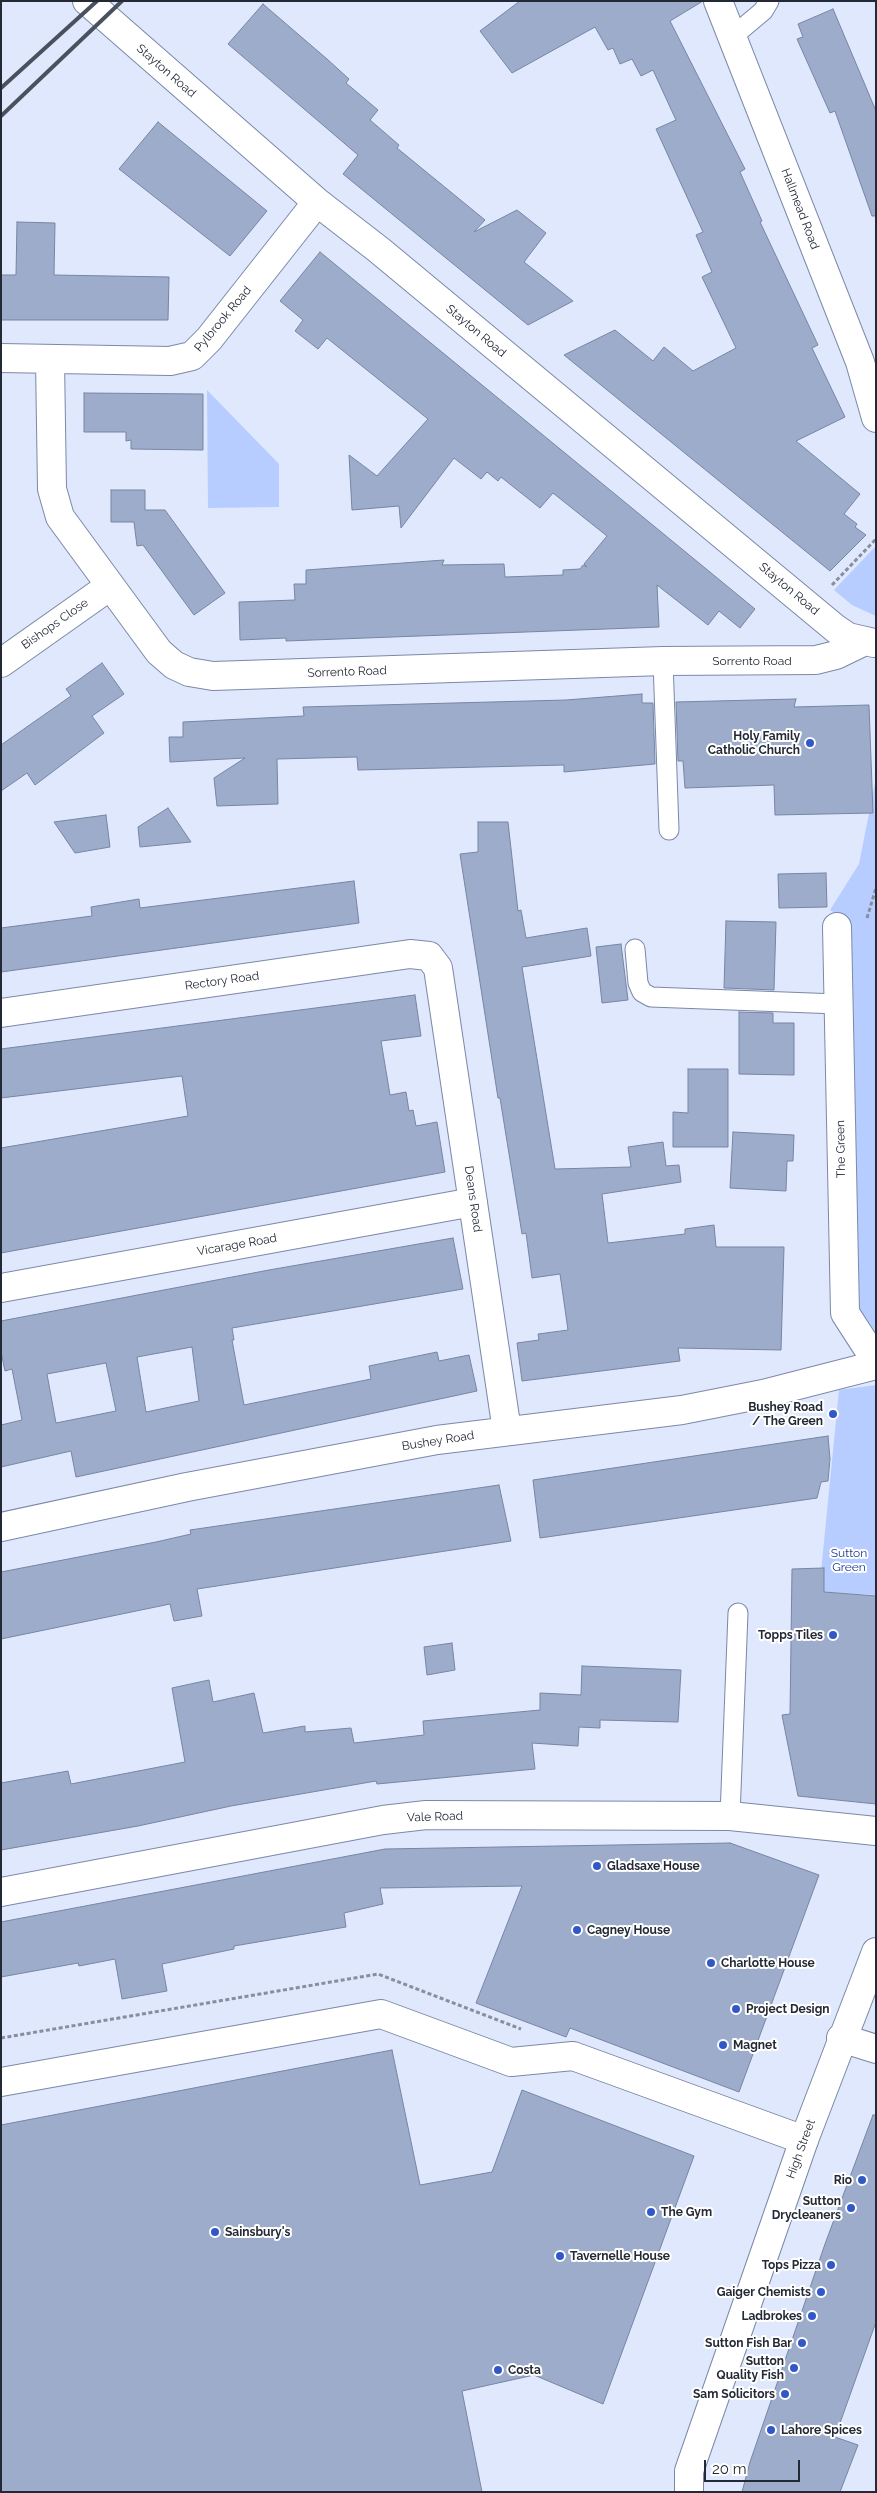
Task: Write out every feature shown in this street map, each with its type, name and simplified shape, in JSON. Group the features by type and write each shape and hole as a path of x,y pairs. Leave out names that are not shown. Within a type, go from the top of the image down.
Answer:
{"street":[{"name":"Stayton Road","path":"88,1 317,202 379,250 811,608 848,637 870,642"},
{"name":"Hallmead Road","path":"718,1 860,362 876,418"},
{"name":"Pylbrook Road","path":"1,358 170,361 192,356 209,339 317,202"},
{"name":"Sorrento Road","path":"50,360 52,489 60,518 159,652 174,665 189,672 213,676 663,661 816,660 836,655 870,642"},
{"name":"Bishops Close","path":"1,663 110,586"},
{"name":"The Green","path":"837,928 845,1313 876,1361"},
{"name":"Rectory Road","path":"1,1012 410,954 429,956 438,968"},
{"name":"Deans Road","path":"438,968 507,1430"},
{"name":"Vicarage Road","path":"1,1288 473,1202"},
{"name":"Bushey Road","path":"1,1527 187,1487 437,1440 682,1410 763,1394 876,1365"},
{"name":"Vale Road","path":"1,1892 383,1820 426,1815 730,1816 876,1830"},
{"name":"High Street","path":"689,2481 804,2140 841,2038 876,1952"},
{"path":"1,2082 381,2014 511,2062 573,2056 804,2140"},
{"path":"841,2038 876,2049"},
{"path":"669,2492 689,2481"}],"lane":[{"path":"732,36 764,10 769,1"},
{"path":"663,661 669,830"},
{"path":"635,949 638,983 642,992 651,997 838,1004"},
{"path":"730,1816 738,1612"}],"path":[{"path":"811,608 876,539"}],"green space":[{"path":"207,390 279,464 279,507 208,508"},
{"path":"876,546 876,616 852,605 834,590"},
{"path":"876,778 876,1344 854,1301 849,922 830,910 859,864"},
{"name":"Sutton Green","path":"876,1385 876,1595 819,1592 839,1390"}],"building":[{"path":"520,1 703,1 670,21 745,169 740,172 762,221 760,222 818,345 812,348 845,417 796,441 860,494 844,514 857,524 855,527 866,535 830,571 564,355 615,330 653,361 664,347 693,371 736,348 702,277 712,272 696,235 703,232 656,129 676,120 653,70 641,76 632,59 620,64 613,48 608,50 595,27 512,73 480,31"},
{"path":"263,4 349,79 346,83 378,110 370,120 399,145 397,148 485,220 474,232 517,210 546,233 524,262 573,301 528,325 343,174 358,155 228,44"},
{"path":"833,9 876,111 876,216 872,216 835,111 830,113 797,39 803,37 798,24"},
{"path":"158,122 267,211 230,256 119,169"},
{"path":"17,222 55,223 54,275 169,277 168,320 1,320 1,275 16,275"},
{"path":"320,252 755,609 740,628 719,611 708,625 657,585 659,627 286,641 286,638 240,640 239,602 295,600 294,584 306,584 306,570 444,560 442,565 504,564 505,577 563,575 563,570 580,569 583,565 587,567 584,564 607,536 553,493 540,508 501,477 498,481 487,472 481,479 454,458 401,528 399,506 352,510 349,455 377,476 428,419 327,338 318,349 295,331 303,320 280,301"},
{"path":"84,393 203,394 203,450 131,449 131,440 126,441 126,432 84,432"},
{"path":"111,490 145,490 145,510 165,510 225,593 194,615 143,545 137,546 134,522 111,522"},
{"path":"102,663 124,694 92,716 104,733 35,785 27,773 1,791 1,745 71,696 66,689"},
{"path":"642,694 642,703 653,703 655,764 564,772 564,765 358,770 357,757 277,759 278,804 217,806 214,778 245,758 170,762 169,737 183,737 183,722 304,716 303,707 566,700"},
{"path":"796,699 794,707 869,705 873,813 775,815 774,785 685,788 683,761 678,761 676,702"},
{"path":"168,808 191,842 140,847 138,827"},
{"path":"106,815 110,847 75,853 54,822"},
{"path":"478,822 508,822 518,911 521,910 526,938 587,928 591,956 522,967 555,1169 631,1167 628,1147 663,1142 666,1166 679,1165 681,1182 602,1194 608,1243 685,1234 685,1229 714,1225 716,1247 784,1247 781,1350 678,1348 680,1361 522,1381 517,1343 539,1340 538,1334 568,1330 560,1274 532,1278 526,1233 522,1234 500,1098 498,1098 460,854 478,852"},
{"path":"826,873 827,907 779,908 778,874"},
{"path":"354,881 359,923 1,972 1,928 92,916 91,907 139,899 140,908"},
{"path":"726,921 776,922 774,990 724,988"},
{"path":"621,944 628,1000 602,1003 596,947"},
{"path":"415,995 421,1036 381,1041 390,1095 406,1092 409,1111 413,1110 416,1126 437,1122 445,1172 1,1253 1,1148 188,1116 182,1076 1,1098 1,1049"},
{"path":"739,1012 773,1013 773,1023 794,1023 794,1075 739,1074"},
{"path":"688,1069 728,1069 728,1147 673,1147 673,1112 688,1113"},
{"path":"733,1132 794,1135 793,1161 787,1161 786,1191 730,1188"},
{"path":"453,1238 463,1289 232,1328 234,1340 232,1340 244,1405 371,1379 369,1366 437,1352 439,1361 469,1355 477,1391 76,1477 71,1451 1,1467 1,1425 22,1420 12,1369 5,1371 1,1352 1,1321 269,1270","holes":["192,1347 199,1401 146,1412 137,1357","106,1363 116,1411 56,1423 47,1374"]},
{"path":"828,1436 830,1459 828,1481 821,1482 817,1498 540,1538 533,1480"},
{"path":"499,1485 511,1541 197,1589 202,1616 174,1621 170,1604 1,1639 1,1572 156,1542 191,1534 190,1530"},
{"path":"824,1568 824,1592 876,1596 876,1804 798,1796 782,1715 790,1714 792,1569"},
{"path":"452,1643 455,1670 427,1675 424,1647"},
{"path":"582,1666 681,1670 678,1722 600,1720 600,1728 579,1727 578,1746 532,1743 535,1769 377,1784 376,1781 231,1806 138,1826 1,1850 1,1783 68,1771 71,1784 185,1762 172,1688 209,1680 213,1702 254,1693 263,1733 305,1726 305,1732 351,1728 354,1743 424,1735 423,1721 540,1710 540,1693 581,1695"},
{"path":"730,1843 819,1875 739,2092 570,2028 566,2037 476,2003 522,1886 380,1888 383,1904 344,1913 346,1927 234,1946 234,1949 162,1964 167,1991 122,1999 115,1959 79,1966 78,1963 1,1977 1,1922 385,1849"},
{"name":"Sainsbury's","path":"392,2050 420,2185 492,2172 522,2090 694,2156 603,2404 534,2375 462,2391 482,2492 1,2492 1,2125"},
{"path":"873,2115 876,2115 876,2322 835,2437 858,2445 840,2492 742,2492 750,2462 825,2244"}],"railway":[{"path":"1,88 97,1"},
{"path":"1,116 122,1"}],"place":[{"name":"Holy Family Catholic Church","path":"810,743"},
{"name":"Bushey Road / The Green","path":"833,1414"},
{"name":"Topps Tiles","path":"833,1635"},
{"name":"Gladsaxe House","path":"597,1866"},
{"name":"Cagney House","path":"577,1930"},
{"name":"Charlotte House","path":"711,1963"},
{"name":"Project Design","path":"736,2009"},
{"name":"Magnet","path":"723,2045"},
{"name":"Rio","path":"862,2180"},
{"name":"Sutton Drycleaners","path":"851,2208"},
{"name":"The Gym","path":"651,2212"},
{"name":"Sainsbury's","path":"215,2232"},
{"name":"Tavernelle House","path":"560,2256"},
{"name":"Tops Pizza","path":"831,2265"},
{"name":"Gaiger Chemists","path":"821,2292"},
{"name":"Ladbrokes","path":"812,2316"},
{"name":"Sutton Fish Bar","path":"802,2343"},
{"name":"Sutton Quality Fish","path":"794,2368"},
{"name":"Costa","path":"498,2370"},
{"name":"Sam Solicitors","path":"785,2394"},
{"name":"Lahore Spices","path":"771,2430"}]}
